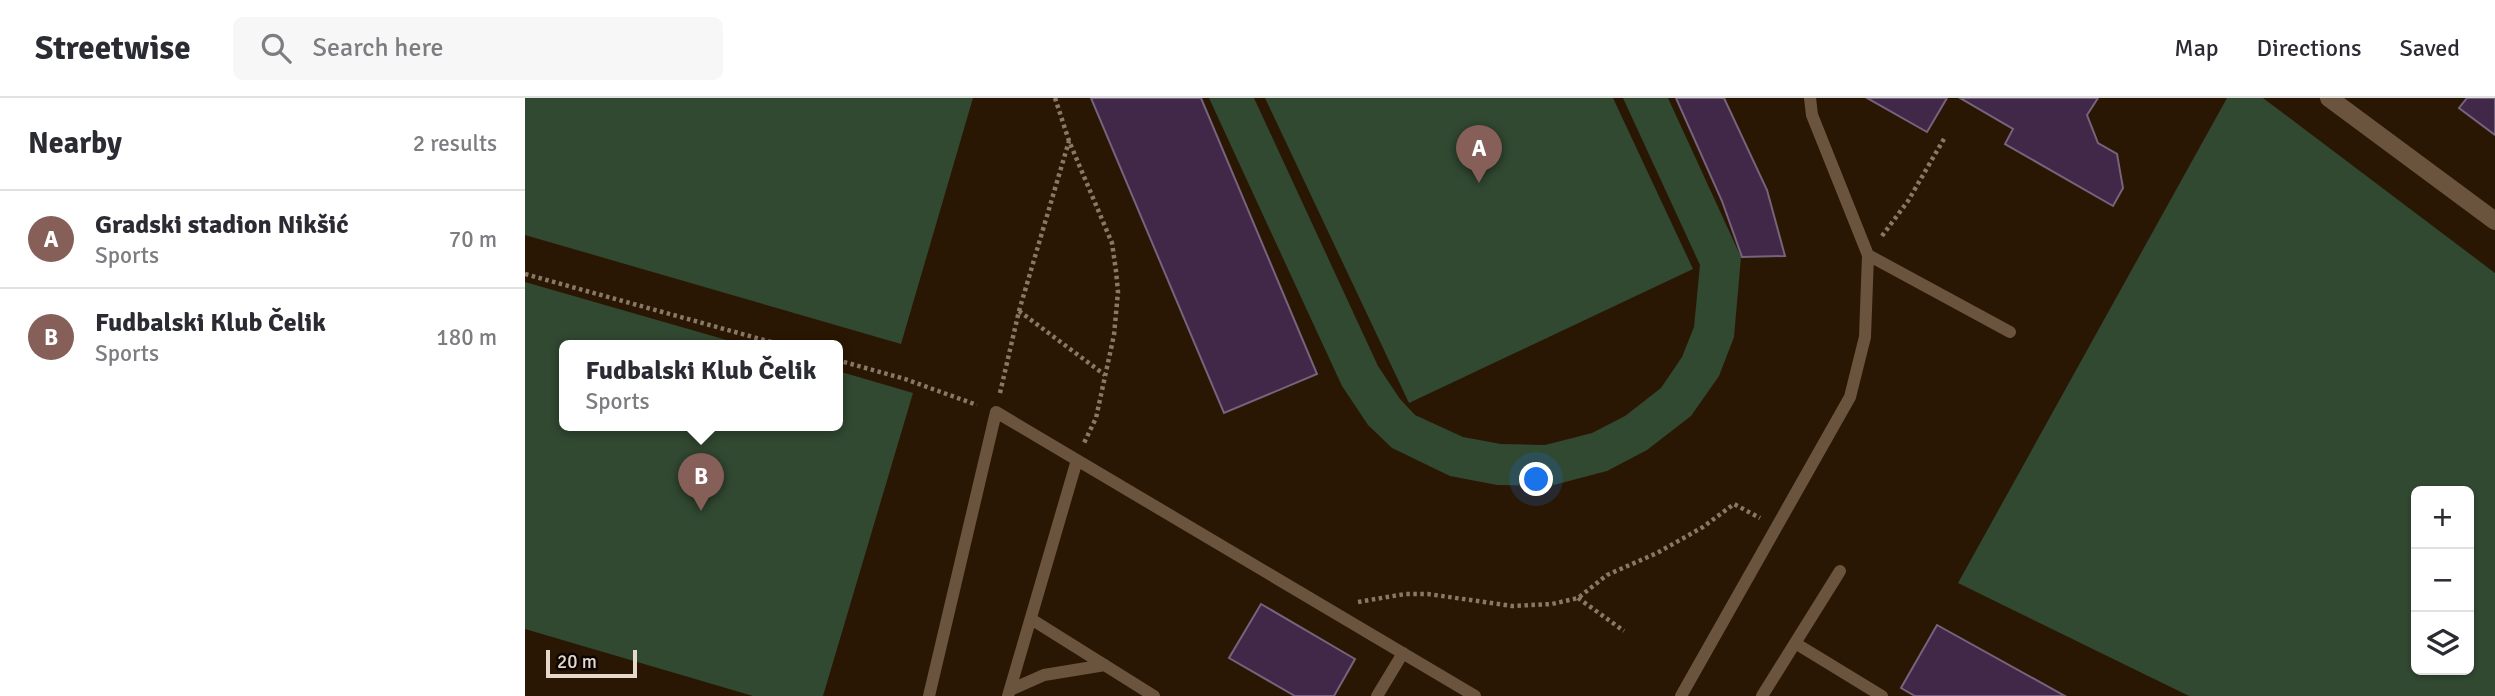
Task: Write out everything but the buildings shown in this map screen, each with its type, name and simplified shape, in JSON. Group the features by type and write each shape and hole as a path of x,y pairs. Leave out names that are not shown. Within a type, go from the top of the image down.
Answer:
{"street":[{"path":"2329,98 2493,217"}],"lane":[{"path":"1681,696 1850,397 1865,337 1868,255 1812,115 1810,98"},
{"path":"1868,255 2010,332"},
{"path":"929,696 996,412 1475,696"},
{"path":"1009,693 1077,460"},
{"path":"1762,696 1840,571"},
{"path":"1031,619 1154,696"},
{"path":"1795,643 1882,696"},
{"path":"1377,696 1403,653"},
{"path":"1009,693 1044,675 1105,665"}],"path":[{"path":"1055,98 1069,141 1112,243 1118,292 1114,335 1097,418 1077,460"},
{"path":"1868,255 1908,201 1945,137"},
{"path":"843,361 905,379 996,412 1019,311 1069,141"},
{"path":"525,274 764,340"},
{"path":"1019,311 1105,374"},
{"path":"1324,607 1405,594 1428,594 1512,606 1552,604 1578,598 1607,575 1657,553 1703,527 1734,504 1777,527"},
{"path":"1578,598 1624,631"}],"green space":[{"path":"525,98 973,98 901,344 525,235"},
{"path":"1209,98 1254,98 1378,366 1400,399 1415,415 1463,437 1501,444 1545,445 1592,433 1625,416 1661,388 1682,357 1694,327 1700,265 1623,98 1668,98 1741,257 1734,337 1719,376 1691,416 1647,450 1607,471 1550,486 1497,485 1450,476 1392,448 1368,425 1342,386"},
{"path":"1265,98 1613,98 1693,269 1409,403"},
{"path":"2227,98 2263,98 2495,273 2495,696 2189,696 1958,583"},
{"path":"525,282 727,340 559,340 559,431 843,431 843,372 913,393 823,696 753,696 525,629"}],"place":[{"name":"Gradski stadion Nikšić","path":"1479,183"},
{"name":"Fudbalski Klub Čelik","path":"701,511"}]}
